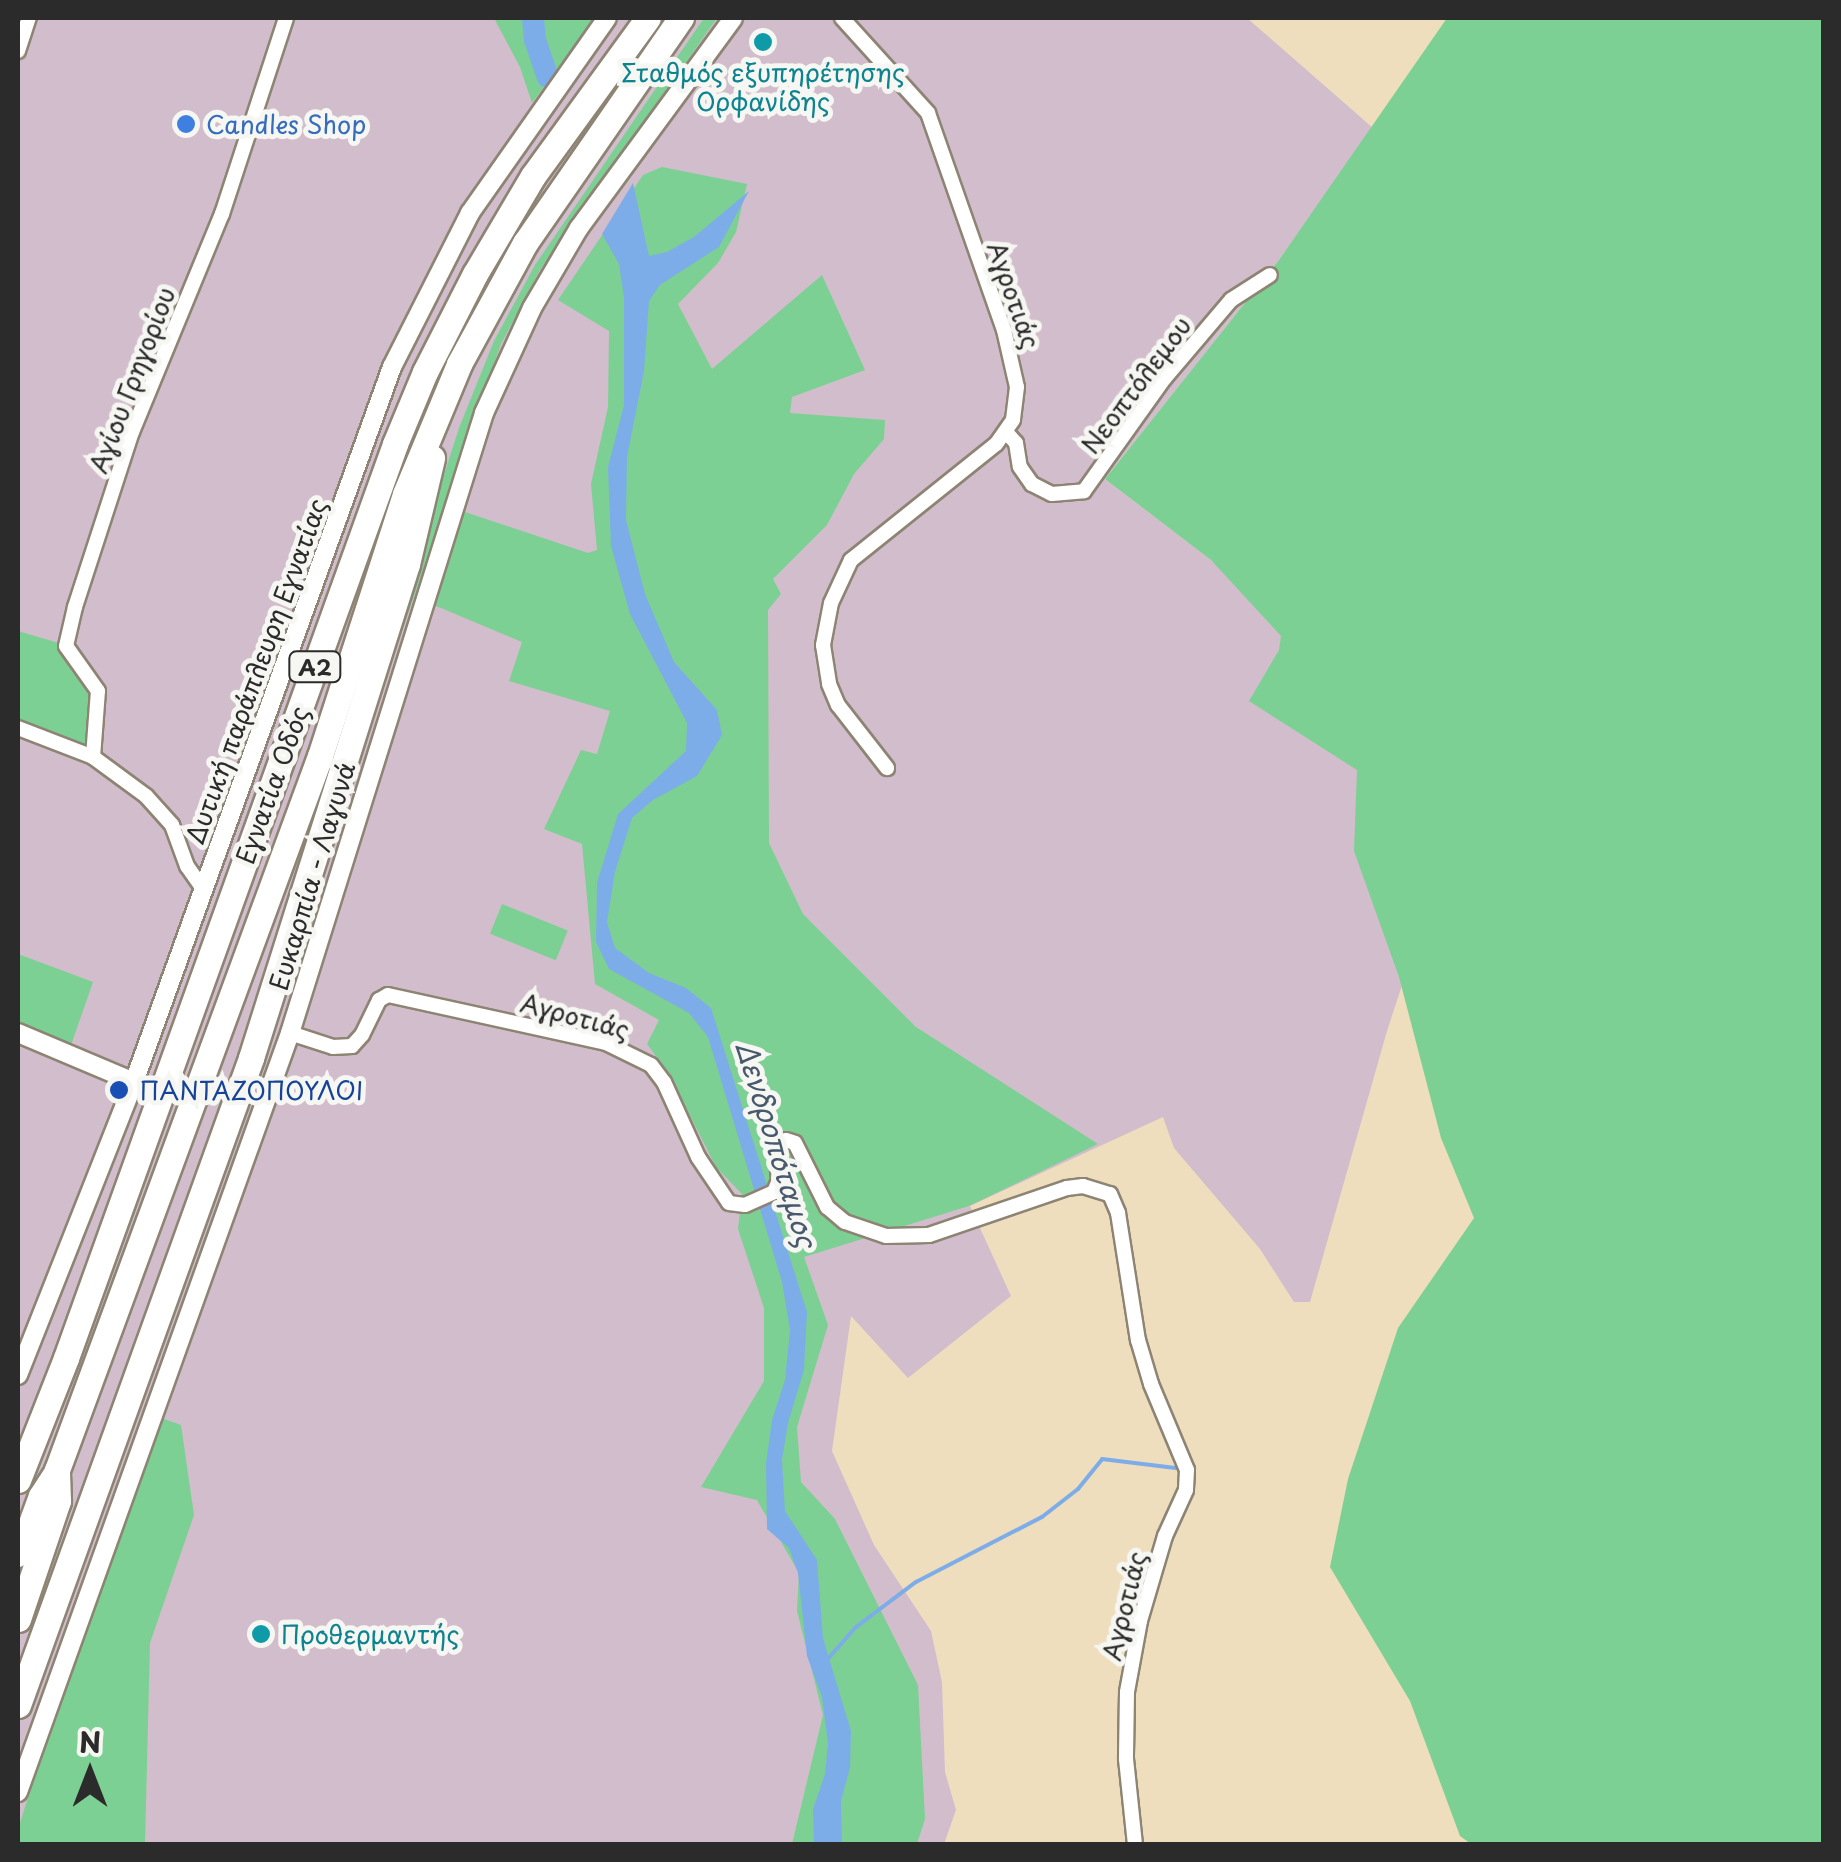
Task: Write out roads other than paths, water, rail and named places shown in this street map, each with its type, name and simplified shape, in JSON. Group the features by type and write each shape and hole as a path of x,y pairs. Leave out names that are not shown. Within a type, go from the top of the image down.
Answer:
{"highway":[{"name":"Εγνατία Οδός","path":"18,1480 66,1358 395,444 425,372 474,274 533,176 648,18"},
{"name":"Εγνατία Οδός","path":"57,1470 320,756 406,494 459,364 525,243 681,18"},
{"path":"18,1705 251,1058 424,506 440,412"},
{"path":"18,1556 40,1496 57,1470"},
{"name":"Α2","path":"18,1618 58,1501 57,1470"}],"street":[{"path":"18,50 29,18"},
{"name":"Αγίου Γρηγορίου","path":"94,756 98,692 66,646 75,607 132,432 222,214 286,18"},
{"name":"Δυτική παράπλευρη Εγνατίας","path":"18,1375 134,1082 412,321 500,164 607,18"},
{"name":"Ευκαρπία - Λαγυνά","path":"18,1792 290,1033 450,514 502,372 532,308 580,228 733,18"},
{"name":"Αγροτιάς","path":"842,18 928,113 1014,365 1016,406 1006,432"},
{"name":"Νεοπτόλεμου","path":"1006,432 1016,443 1020,467 1032,484 1052,494 1084,491 1164,380 1232,300 1270,275"},
{"path":"887,768 838,705 829,684 822,645 831,603 851,560 983,458 1006,432"},
{"path":"18,728 94,756 164,814 177,835 191,874 204,890"},
{"name":"Αγροτιάς","path":"290,1033 333,1047 350,1047 362,1035 379,1000 388,996 606,1043 651,1065 664,1082 717,1189 730,1203 745,1205 774,1192 780,1180 776,1148 786,1140 794,1143 827,1207 845,1222 886,1236 929,1235 1067,1188 1099,1188 1110,1194 1118,1213 1138,1340 1150,1384 1187,1470 1186,1490 1166,1536 1140,1620 1127,1692 1126,1769 1135,1844"},
{"path":"18,1033 134,1082"}],"water":[{"path":"633,183 649,256 667,252 694,237 749,191 719,247 660,285 649,301 644,371 627,457 626,520 645,594 674,662 717,710 722,735 697,776 653,800 632,818 615,872 607,922 615,948 649,973 686,988 711,1008 807,1312 804,1370 782,1460 785,1511 817,1560 823,1638 851,1731 850,1768 841,1801 842,1844 814,1844 813,1809 825,1774 828,1744 822,1697 807,1656 798,1573 789,1548 767,1529 766,1463 772,1420 785,1380 790,1330 782,1282 708,1037 689,1013 609,969 596,942 597,883 618,814 686,751 687,723 630,614 611,546 608,467 624,405 624,298 619,264 602,234"}],"waterway":[{"name":"Δενδροπόταμος","path":"533,18 535,40 548,77"},
{"path":"826,1661 856,1627 916,1582 1042,1517 1078,1489 1102,1459 1175,1468"}],"place":[{"name":"Σταθμός εξυπηρέτησης Ορφανίδης","path":"763,42"},
{"name":"Candles Shop","path":"186,124"},
{"name":"ΠΑΝΤΑΖΟΠΟΥΛΟΙ","path":"119,1090"},
{"name":"Προθερμαντής","path":"261,1634"}]}
